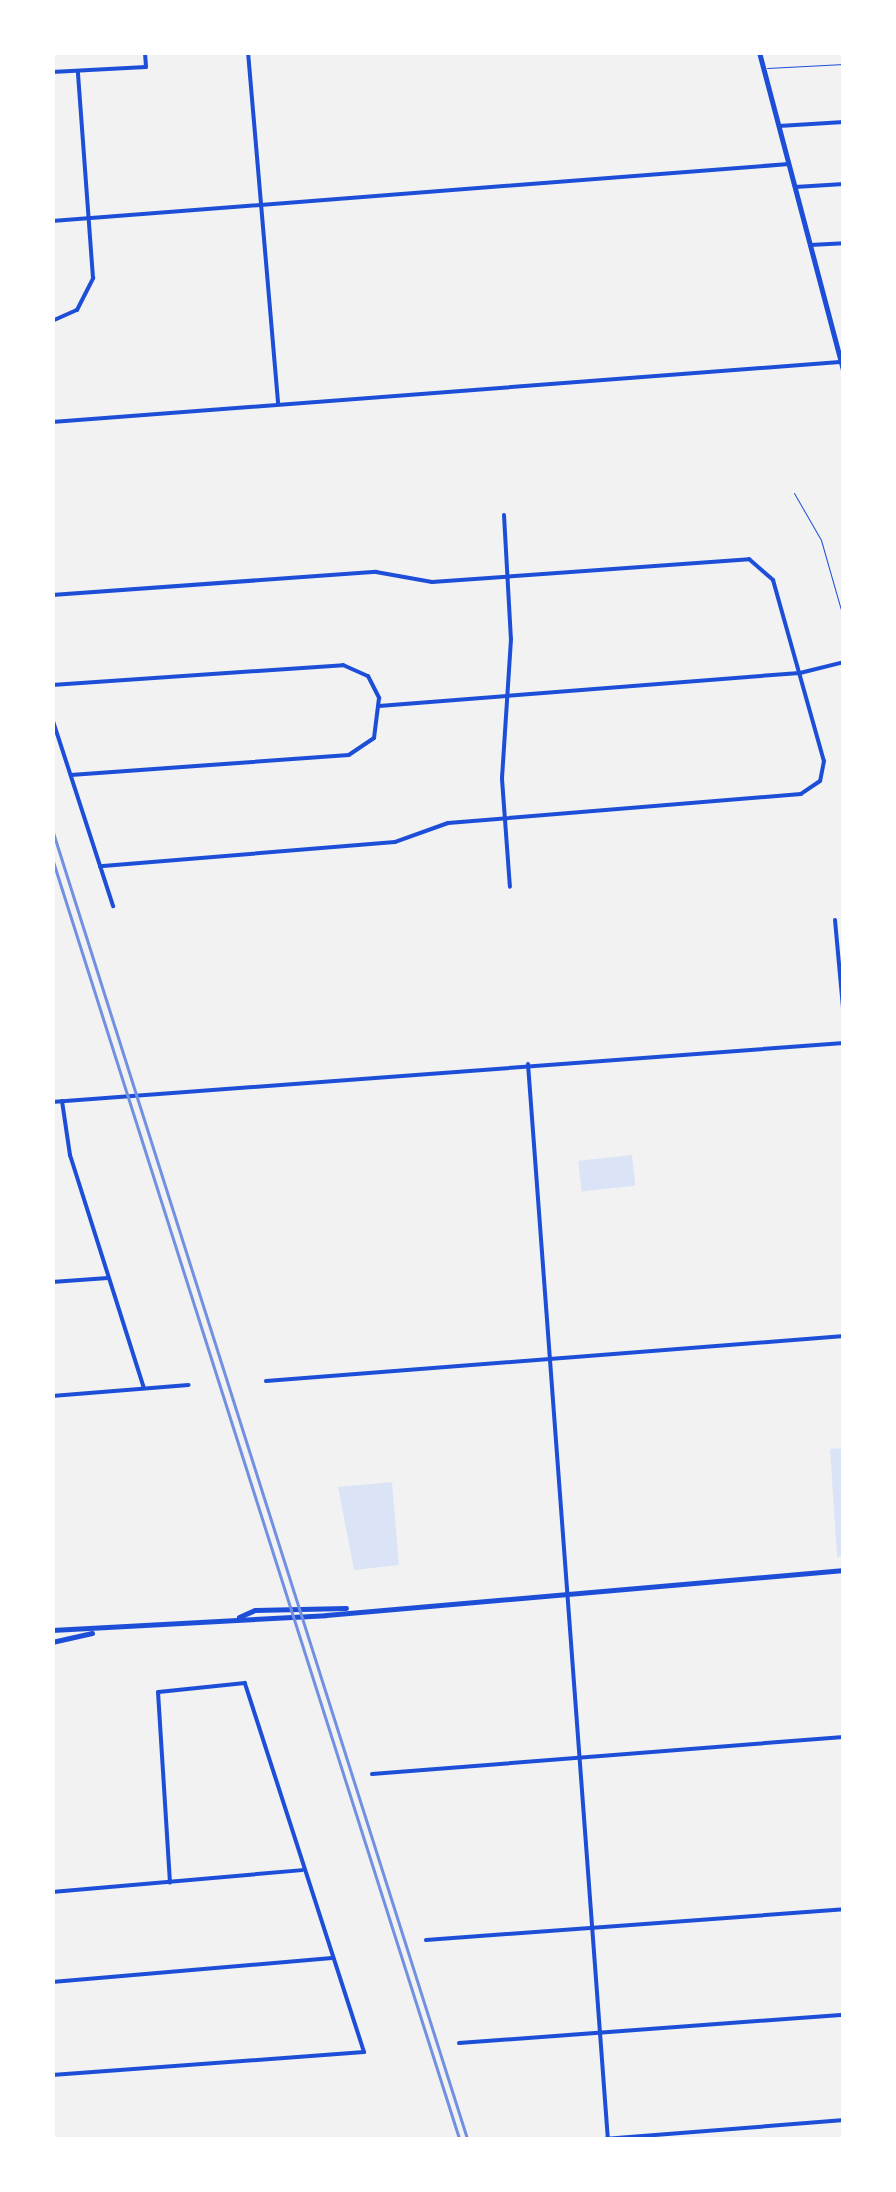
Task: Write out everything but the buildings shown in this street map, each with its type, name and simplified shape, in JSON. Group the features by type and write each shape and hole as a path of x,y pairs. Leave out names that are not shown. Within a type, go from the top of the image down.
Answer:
{"main road":[{"path":"760,52 844,374"},
{"path":"52,1630 94,1631 844,1570"},
{"path":"52,1642 94,1631"}],"street":[{"path":"52,72 146,67 145,52"},
{"path":"248,52 278,404"},
{"path":"52,321 78,310 91,288 78,72"},
{"path":"779,126 844,122"},
{"path":"52,221 788,164"},
{"path":"794,187 844,184"},
{"path":"810,246 844,243"},
{"path":"52,422 842,362"},
{"path":"504,515 508,576 504,818 510,887"},
{"path":"52,596 376,572 422,582 748,559 774,580 824,761 823,776 810,791 439,825 395,842 100,866"},
{"path":"379,706 800,673 844,662"},
{"path":"52,685 343,665 373,682 379,706 374,738 348,755 71,775"},
{"path":"52,718 112,906"},
{"path":"835,920 844,1018"},
{"path":"52,1102 844,1042"},
{"path":"528,1064 608,2139"},
{"path":"62,1102 70,1155 144,1388"},
{"path":"52,1282 109,1278"},
{"path":"266,1381 844,1336"},
{"path":"52,1396 189,1385"},
{"path":"52,2075 364,2052 245,1683 158,1692 170,1883"},
{"path":"372,1774 844,1736"},
{"path":"52,1892 304,1870"},
{"path":"426,1940 844,1909"},
{"path":"52,1982 333,1958"},
{"path":"459,2043 844,2014"},
{"path":"591,2140 844,2120"}],"lane":[{"path":"764,68 844,64"},
{"path":"794,493 820,540 844,620"}],"shaded area":[{"path":"632,1155 635,1186 582,1191 578,1161"},
{"path":"843,1448 843,1556 837,1557 830,1449"},
{"path":"392,1482 399,1565 354,1570 338,1487"}],"tram line":[{"path":"52,857 460,2140"}],"railway":[{"path":"52,828 468,2140"}]}
